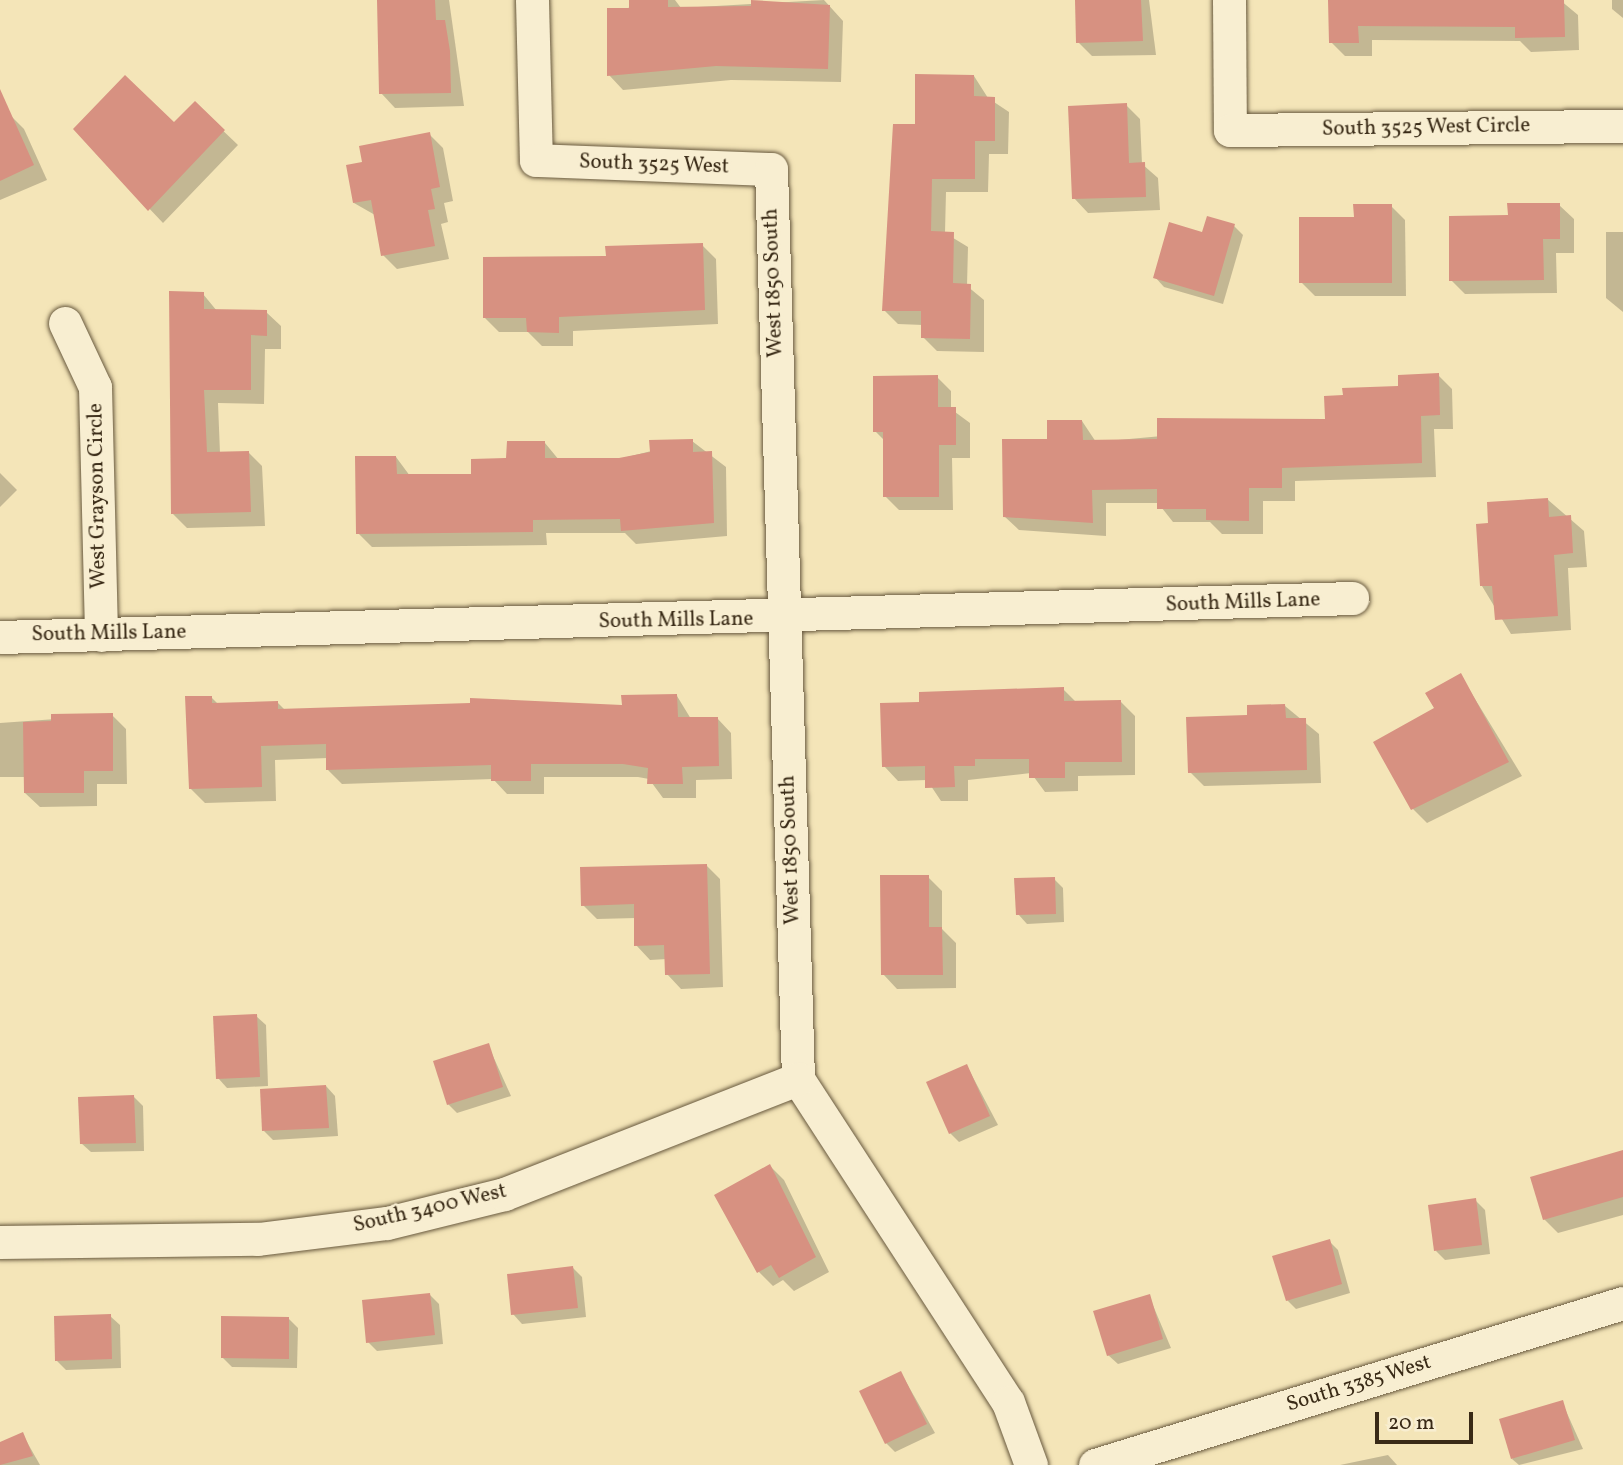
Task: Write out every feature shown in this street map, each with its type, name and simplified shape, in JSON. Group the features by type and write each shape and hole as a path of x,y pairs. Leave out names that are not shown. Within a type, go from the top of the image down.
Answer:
{"street":[{"name":"South 3525 West","path":"532,0 536,160 771,169"},
{"name":"South 3525 West Circle","path":"1228,0 1230,130 1623,126"},
{"name":"West 1850 South","path":"771,169 798,1079"},
{"name":"West Grayson Circle","path":"65,323 95,387 101,635"},
{"name":"South Mills Lane","path":"0,637 785,619 1352,598"},
{"name":"South 3400 West","path":"0,1242 258,1239 387,1223 504,1195 798,1079"},
{"path":"798,1079 1008,1402 1031,1465"},
{"name":"South 3385 West","path":"1096,1465 1623,1303"}],"building":[{"path":"377,0 435,0 436,20 445,20 450,51 451,93 379,94"},
{"path":"629,0 668,0 668,7 751,6 751,0 830,5 828,69 716,66 607,76 607,8 629,8"},
{"path":"1075,0 1141,0 1143,41 1076,43"},
{"path":"1328,0 1564,0 1565,37 1515,38 1515,27 1358,26 1359,43 1329,43"},
{"path":"915,74 974,75 974,96 995,97 995,141 975,141 975,179 932,179 931,231 954,232 953,283 971,284 970,339 921,338 921,311 882,311 893,124 915,124"},
{"path":"125,75 174,122 195,101 225,130 148,211 73,129"},
{"path":"0,89 34,165 0,181"},
{"path":"1127,103 1129,163 1145,162 1146,197 1072,199 1068,106"},
{"path":"430,132 440,187 431,189 435,209 428,210 435,246 381,256 371,200 353,203 346,165 362,162 359,146"},
{"path":"1507,203 1560,203 1560,239 1543,239 1544,280 1449,281 1449,216 1508,215"},
{"path":"1353,204 1392,204 1392,283 1299,283 1299,217 1354,217"},
{"path":"1207,216 1235,224 1214,296 1153,278 1169,222 1202,232"},
{"path":"703,243 705,310 559,317 559,333 527,332 526,318 483,318 483,257 606,256 605,246"},
{"path":"169,291 204,292 204,309 267,310 267,336 251,335 251,390 204,390 207,452 249,451 251,512 171,514"},
{"path":"1439,373 1440,415 1421,416 1422,463 1282,468 1282,488 1249,488 1249,521 1206,520 1206,509 1157,509 1157,489 1092,490 1093,523 1003,517 1002,439 1047,439 1047,420 1082,420 1083,440 1157,439 1157,418 1325,419 1324,396 1343,395 1342,388 1398,386 1398,375"},
{"path":"938,375 938,407 956,407 956,445 939,445 939,497 883,497 883,432 873,432 873,376"},
{"path":"693,439 693,452 712,451 714,523 621,531 620,519 533,520 533,532 356,534 355,456 396,456 397,474 471,474 471,459 506,458 507,441 545,441 545,458 619,458 650,452 649,440"},
{"path":"1548,498 1549,517 1571,515 1573,553 1554,555 1558,616 1495,620 1492,586 1480,586 1476,524 1488,523 1487,502"},
{"path":"1461,673 1509,762 1411,810 1373,742 1434,708 1425,693"},
{"path":"1064,687 1064,701 1121,700 1122,762 1065,762 1065,778 1029,778 1029,759 975,759 975,766 954,766 955,787 925,788 925,766 882,767 880,703 919,702 919,692"},
{"path":"677,694 678,717 718,717 719,766 682,767 683,784 647,784 648,768 623,764 531,764 531,781 491,781 491,765 326,770 326,744 261,746 262,787 189,789 185,696 212,696 212,703 278,701 278,709 470,703 470,698 622,705 621,695"},
{"path":"1285,704 1286,718 1306,718 1307,770 1188,773 1186,717 1247,715 1247,705"},
{"path":"113,713 113,771 84,771 84,793 24,793 23,722 51,721 51,714"},
{"path":"707,864 710,974 665,975 664,945 634,946 634,904 581,906 580,867"},
{"path":"880,875 929,875 929,927 942,927 943,975 881,975"},
{"path":"1055,877 1056,914 1016,915 1014,878"},
{"path":"257,1014 260,1077 216,1079 213,1016"},
{"path":"489,1043 503,1087 447,1105 433,1061"},
{"path":"967,1064 990,1116 949,1134 926,1082"},
{"path":"326,1085 329,1128 262,1131 260,1089"},
{"path":"134,1095 136,1143 80,1144 78,1097"},
{"path":"1623,1150 1623,1197 1543,1220 1530,1177"},
{"path":"770,1164 816,1257 779,1278 771,1265 757,1273 714,1195"},
{"path":"1476,1198 1482,1245 1434,1251 1428,1205"},
{"path":"1330,1239 1342,1284 1286,1301 1272,1256"},
{"path":"573,1266 578,1308 511,1315 507,1274"},
{"path":"430,1293 435,1335 366,1343 362,1300"},
{"path":"1150,1294 1163,1339 1107,1356 1093,1311"},
{"path":"111,1314 112,1359 55,1361 54,1316"},
{"path":"221,1316 289,1317 289,1359 221,1358"},
{"path":"901,1371 927,1424 885,1444 859,1391"},
{"path":"1563,1400 1575,1440 1511,1459 1499,1419"},
{"path":"23,1432 33,1456 0,1465 0,1442"}]}
